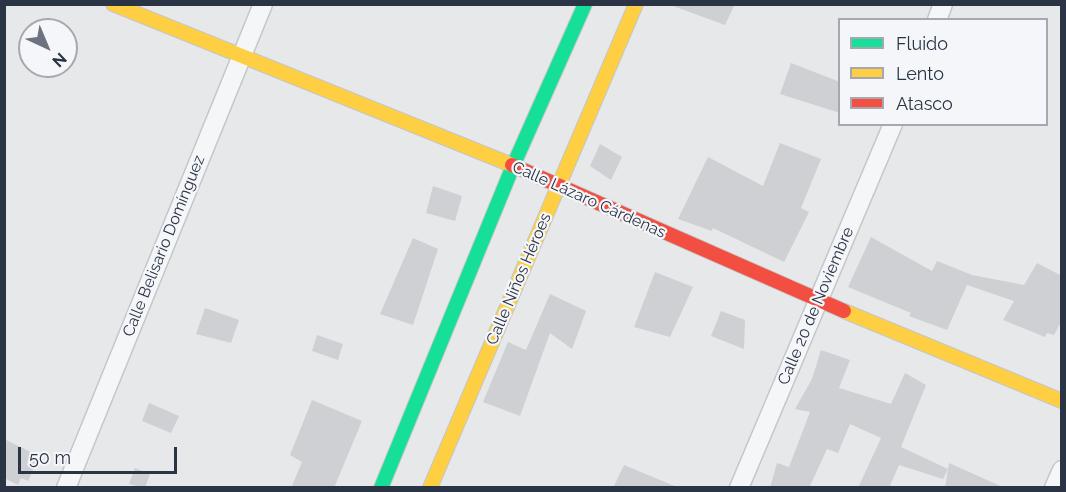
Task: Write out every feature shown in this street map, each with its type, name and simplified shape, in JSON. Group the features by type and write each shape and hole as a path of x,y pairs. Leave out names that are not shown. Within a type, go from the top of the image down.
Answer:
{"street":[{"name":"Calle Lázaro Cárdenas","path":"113,4 513,166 819,300 1062,401"},
{"name":"Calle Belisario Domínguez","path":"66,488 263,4"},
{"path":"381,488 513,166 585,4"},
{"name":"Calle Niños Héroes","path":"430,488 636,4"},
{"name":"Calle 20 de Noviembre","path":"739,488 892,126"},
{"path":"1054,488 1062,471"}],"building":[{"path":"674,4 735,4 725,25 673,6"},
{"path":"791,63 838,81 838,112 780,94"},
{"path":"780,143 821,159 801,208 809,212 784,262 713,228 712,231 678,219 708,157 763,186"},
{"path":"600,144 622,157 611,180 590,166"},
{"path":"433,186 462,196 455,221 426,213"},
{"path":"871,237 932,271 937,261 972,275 1024,285 1037,263 1062,276 1062,320 1054,335 1047,333 1045,337 1003,320 1014,301 967,285 947,330 909,316 911,313 848,287"},
{"path":"413,238 438,249 413,325 380,314"},
{"path":"655,272 693,287 670,337 634,327"},
{"path":"550,294 586,311 572,349 550,333 520,416 483,402 508,342 526,350"},
{"path":"205,308 239,320 231,343 196,334"},
{"path":"721,311 745,320 744,349 711,336"},
{"path":"317,335 343,344 338,360 312,351"},
{"path":"821,350 850,360 839,388 891,404 905,373 926,385 901,447 948,469 943,479 899,465 889,488 858,488 881,438 850,424 838,453 827,449 809,488 770,488 777,463 789,467 810,412 795,409 812,379"},
{"path":"312,400 362,421 334,488 291,488 302,462 290,455"},
{"path":"149,403 179,416 171,433 142,421"},
{"path":"4,439 39,456 28,481 21,478 18,485 4,478"},
{"path":"949,463 1005,488 945,488"},
{"path":"624,465 677,487 677,488 613,488"},
{"path":"135,468 150,474 145,488 129,484"}],"traffic: fast":[{"path":"381,488 513,166 585,4"}],"traffic: slow":[{"path":"113,4 512,165"},
{"path":"430,488 636,4"},
{"path":"844,311 1062,401"}],"traffic: jam":[{"path":"512,165 844,311"}]}
